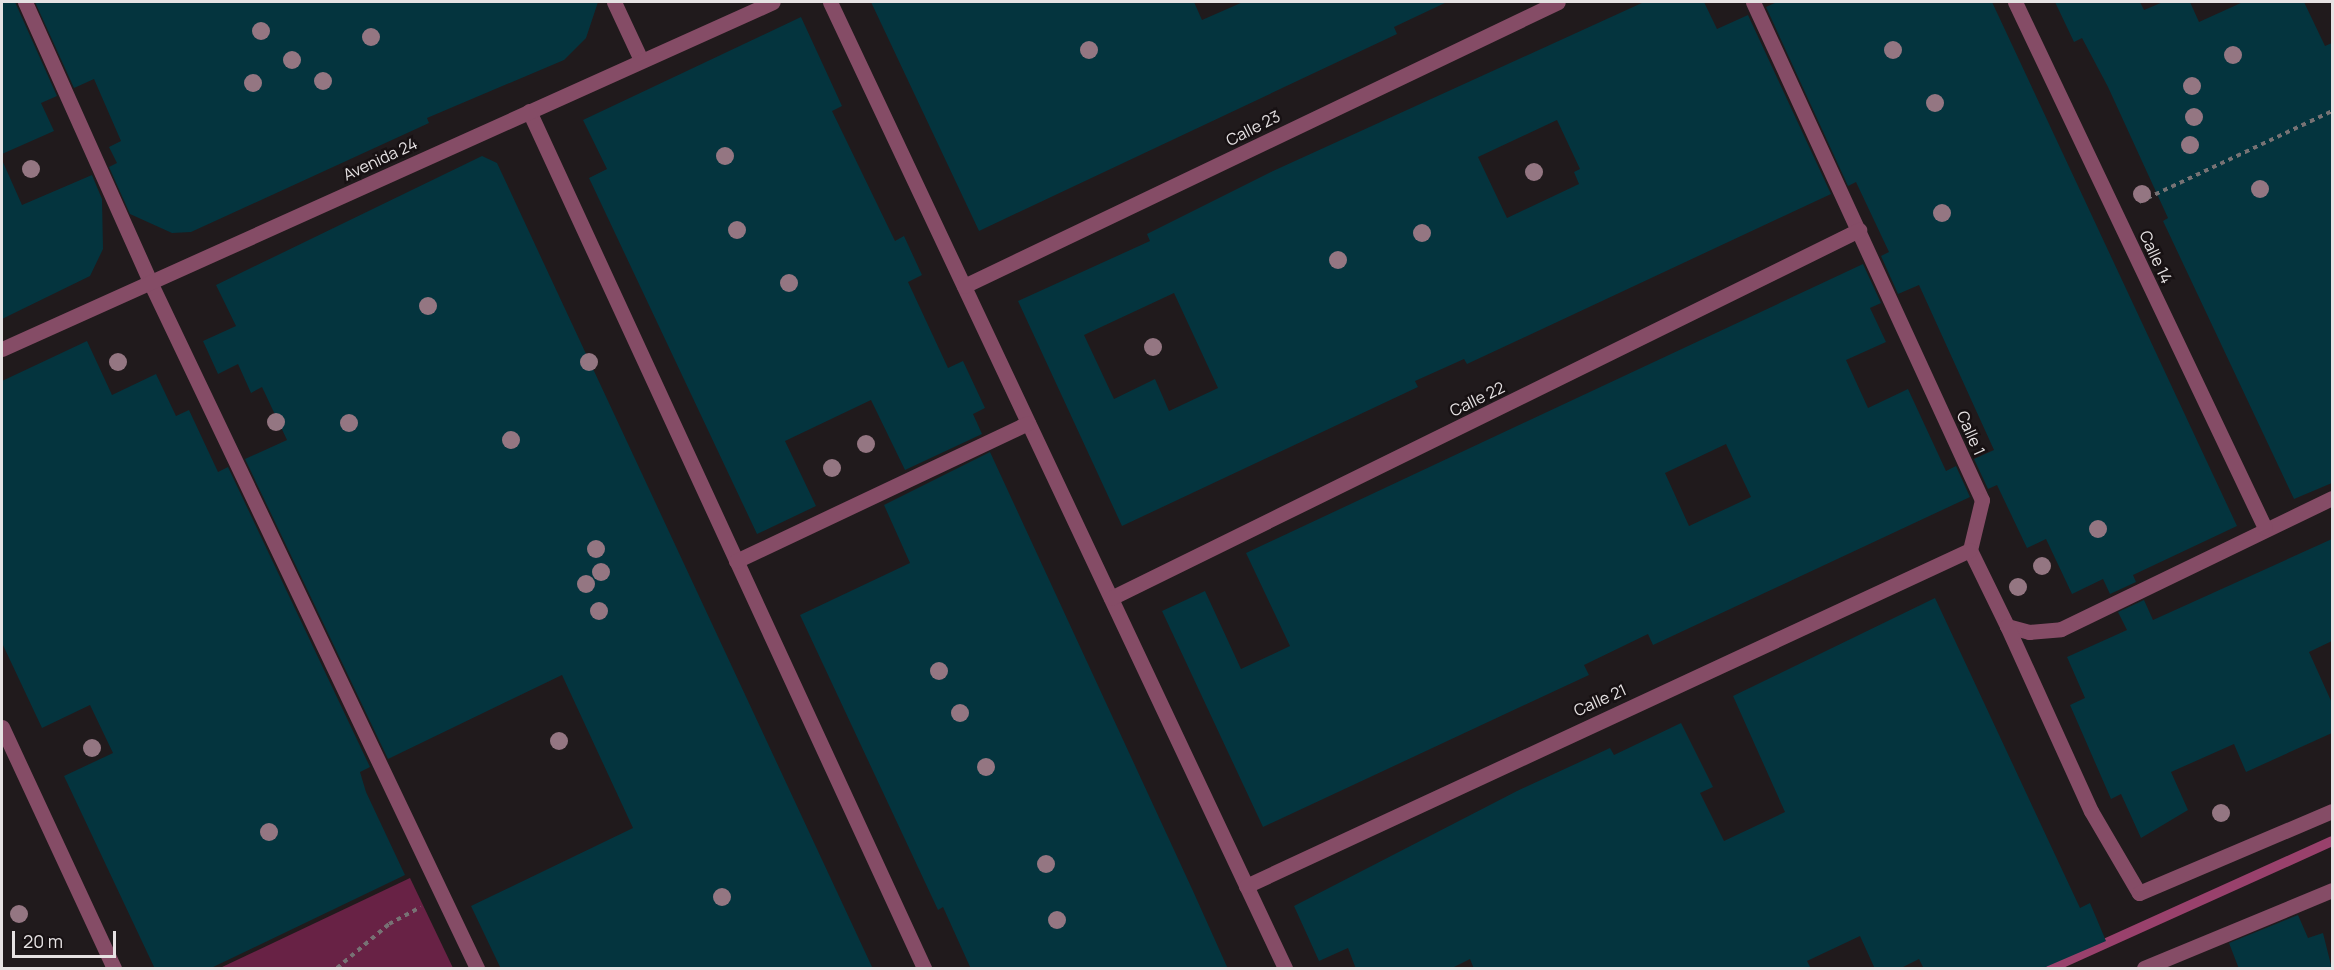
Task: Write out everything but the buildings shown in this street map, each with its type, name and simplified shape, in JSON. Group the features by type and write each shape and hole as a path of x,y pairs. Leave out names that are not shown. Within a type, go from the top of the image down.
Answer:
{"street":[{"path":"25,2 151,284 477,969"},
{"path":"614,2 640,60"},
{"name":"Avenida 24","path":"2,349 151,284 640,60 773,2"},
{"path":"830,2 1285,969"},
{"name":"Calle 23","path":"964,286 1558,2"},
{"name":"Calle 1","path":"1753,2 1982,500 1970,550"},
{"name":"Calle 14","path":"2015,2 2265,528"},
{"path":"529,111 924,969"},
{"name":"Calle 22","path":"1111,598 1859,230"},
{"path":"736,561 1028,423"},
{"path":"2007,626 2029,632 2061,628 2265,528 2332,498"},
{"path":"1970,550 2091,811 2139,893 2332,811"},
{"name":"Calle 21","path":"1246,886 1970,550"},
{"path":"2,727 114,969"},
{"path":"2144,969 2332,891"}],"path":[{"path":"2139,202 2332,111"},
{"path":"337,969 389,924 442,895"}],"shaded area":[{"path":"410,878 453,968 220,968"}],"waterway":[{"path":"2051,968 2332,841"}]}
